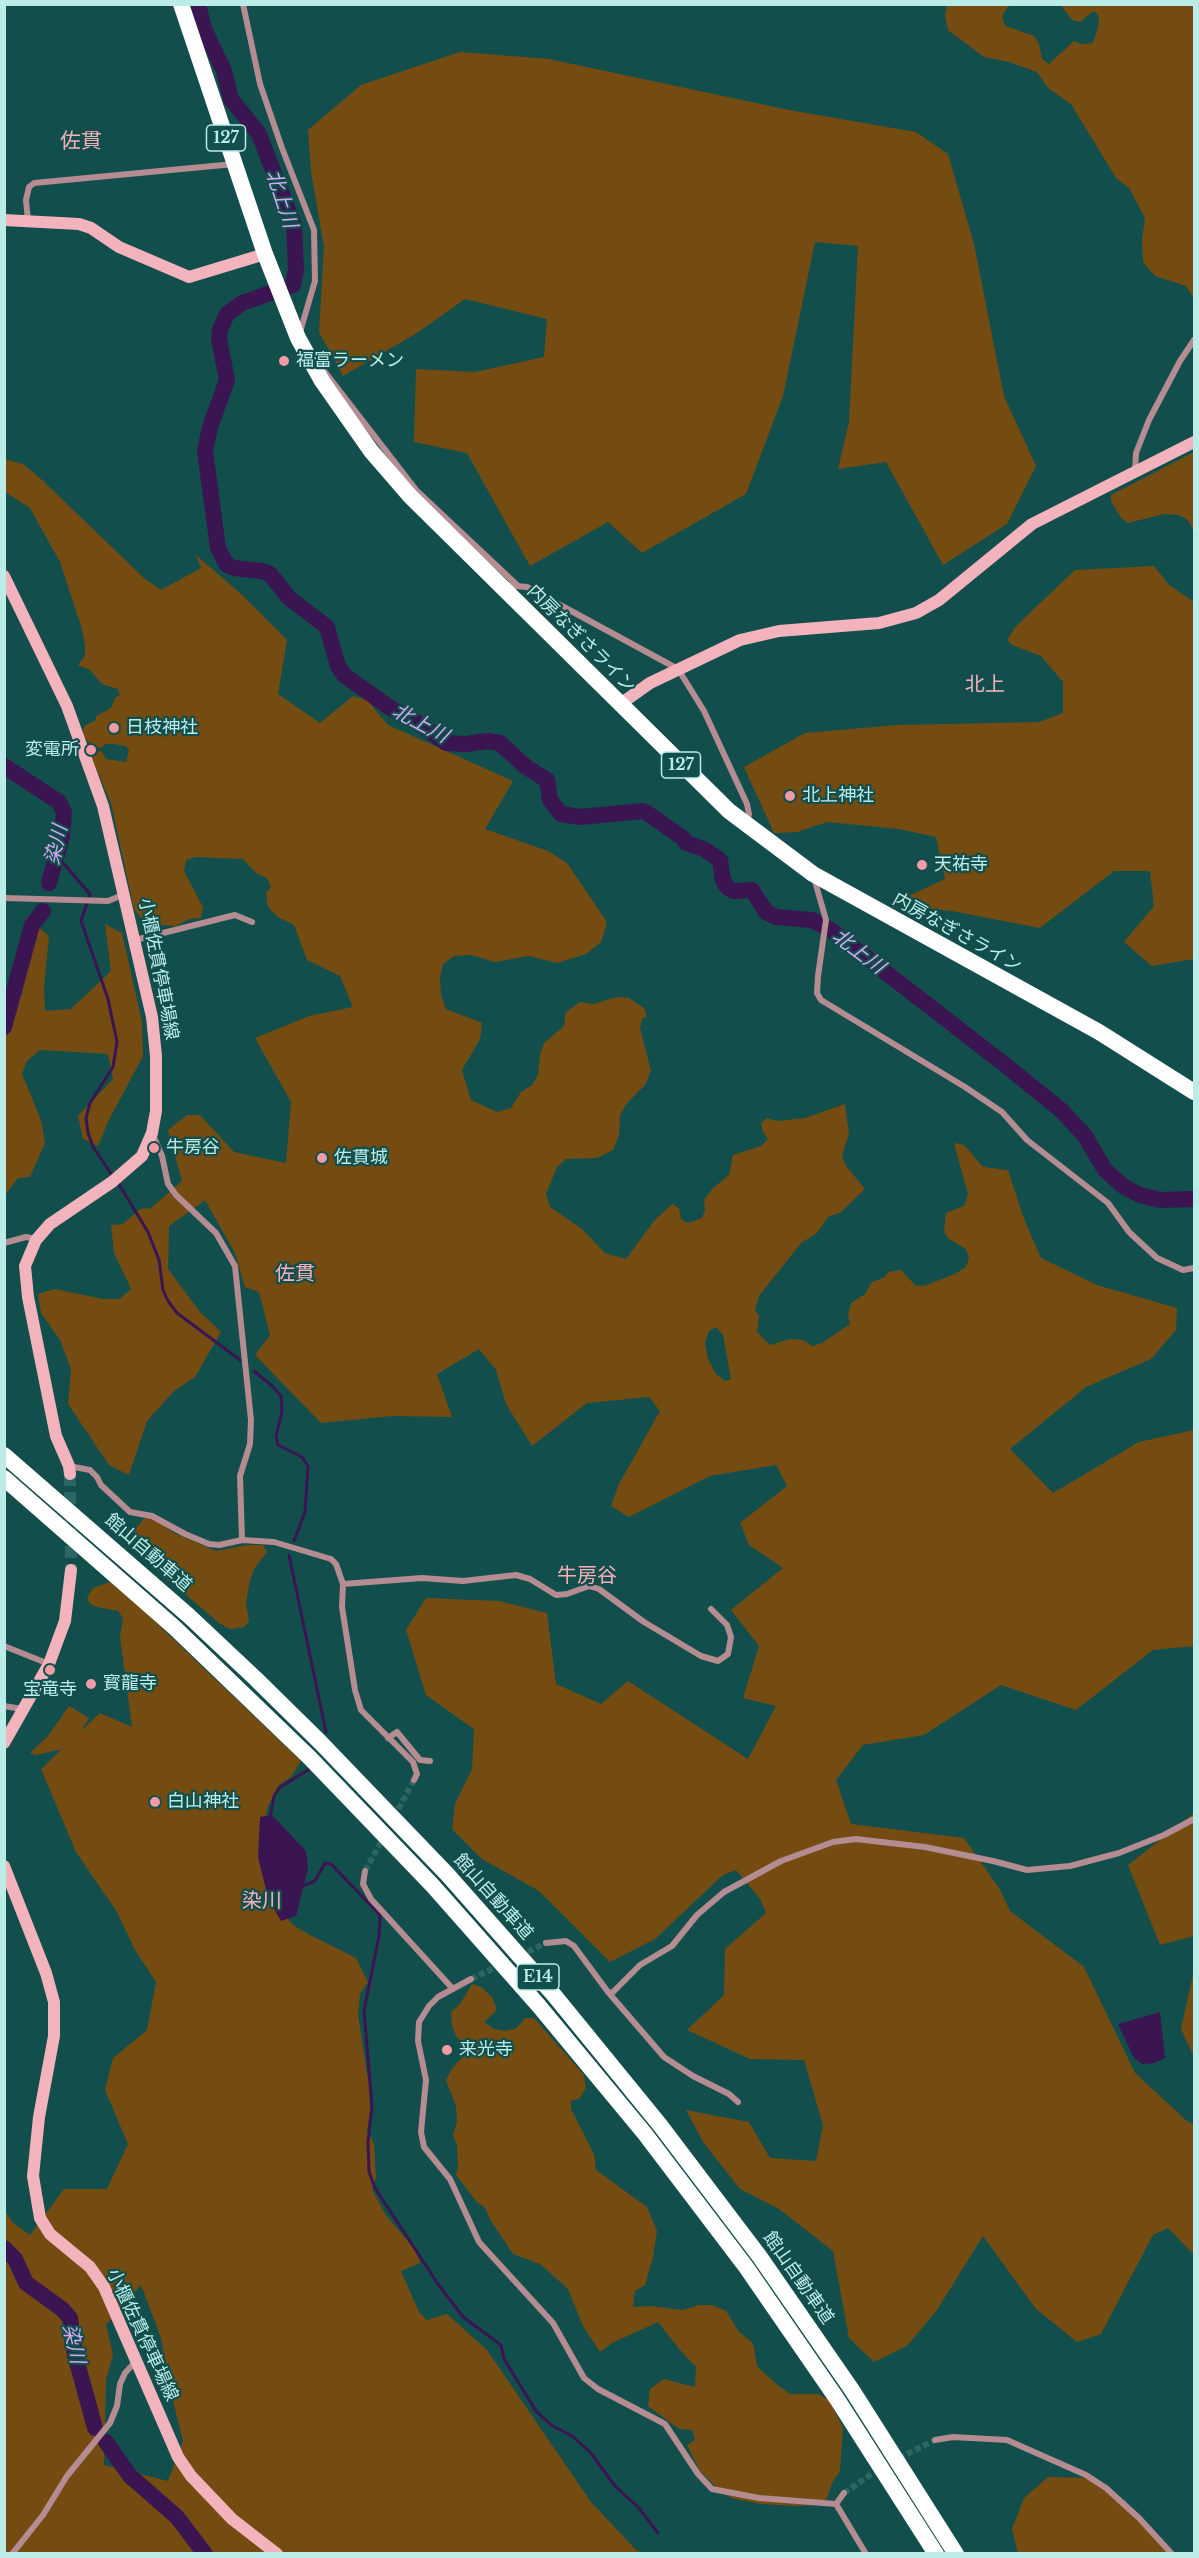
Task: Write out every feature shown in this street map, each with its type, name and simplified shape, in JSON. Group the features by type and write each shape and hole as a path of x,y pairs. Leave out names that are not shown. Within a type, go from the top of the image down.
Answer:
{"highway":[{"name":"内房なぎさライン","path":"181,4 265,254 298,338 312,365 371,451 410,496 619,705 729,811 746,824 813,874 1099,1032 1193,1089"},
{"name":"館山自動車道","path":"4,1455 32,1476 189,1616 305,1727 447,1874 554,1995 660,2125 760,2257 852,2390 956,2553"},
{"name":"館山自動車道","path":"4,1478 176,1628 310,1758 433,1886 539,2006 645,2134 746,2267 837,2399 936,2553"}],"main road":[{"path":"4,220 79,224 91,228 119,247 189,276 265,254"},
{"path":"619,705 641,688 678,669 731,644 759,634 800,628 879,623 916,613 939,600 1032,524 1194,442"},
{"name":"小櫃佐貫停車場線","path":"4,576 67,706 103,806 152,1017 156,1056 156,1111 152,1133 142,1156 126,1172 50,1224 36,1240 25,1266 28,1297 56,1436 69,1470"},
{"path":"4,1743 49,1664 65,1621 70,1570"},
{"name":"小櫃佐貫停車場線","path":"4,1866 46,1973 54,2002 54,2036 39,2117 33,2176 40,2218 50,2234 90,2267 104,2287 178,2457 191,2476 232,2519 277,2553"}],"street":[{"path":"243,4 260,84 314,230 315,281 298,338"},
{"path":"28,221 26,200 29,187 34,183 235,164"},
{"path":"1135,472 1136,453 1149,420 1180,361 1194,340"},
{"path":"312,365 322,368 417,491 517,585"},
{"path":"499,585 526,587 678,669 704,711 747,804 749,814 746,824"},
{"path":"813,874 826,920 818,976 817,993 821,1000 1002,1112 1027,1140 1108,1203 1129,1232 1157,1258 1183,1270 1194,1268"},
{"path":"4,898 108,901 125,894"},
{"path":"135,940 236,915 252,922"},
{"path":"152,1133 162,1156 168,1184 176,1195 216,1233 235,1266 251,1420 250,1444 240,1476 242,1540"},
{"path":"4,1243 26,1237 36,1240"},
{"path":"69,1470 90,1470 98,1477 101,1485 130,1512 152,1516 184,1534 209,1544 219,1545 242,1540 274,1542 331,1559 336,1564 343,1584 342,1607 355,1690 361,1710 413,1762 417,1774 414,1780"},
{"path":"343,1584 422,1578 463,1581 516,1575 530,1579 556,1595 567,1594 590,1586 599,1589 644,1622 701,1656 718,1661 728,1654 731,1637 727,1625 711,1610"},
{"path":"4,1647 49,1664"},
{"path":"4,1706 22,1709"},
{"path":"388,1738 397,1732 420,1760 430,1761"},
{"path":"608,1992 617,1989 640,1965 672,1946 697,1915 724,1892 782,1861 833,1842 856,1839 925,1847 1027,1870 1070,1866 1119,1853 1164,1835 1194,1819"},
{"path":"365,1870 363,1884 370,1899 453,1989"},
{"path":"546,1943 566,1941 574,1946 608,1992 664,2057 693,2076 729,2094 738,2102"},
{"path":"471,1979 438,1997 429,2006 419,2022 418,2040 426,2080 421,2132 424,2147 450,2179 479,2242 552,2323 584,2378 598,2389 666,2424 698,2474 712,2489 759,2498 836,2504"},
{"path":"12,2553 43,2515 67,2476 110,2423 117,2406 120,2384 125,2373 137,2360"},
{"path":"936,2439 953,2437 1007,2440 1086,2475 1106,2488 1172,2553"},
{"path":"836,2504 844,2493"},
{"path":"836,2504 866,2553"}],"shaded area":[{"path":"947,5 1009,5 1002,16 1005,26 1034,36 1039,44 1042,59 1049,64 1074,41 1081,44 1093,43 1098,27 1099,17 1096,12 1092,12 1080,22 1072,20 1061,5 1194,5 1194,299 1186,286 1155,276 1143,262 1142,240 1145,218 1129,188 1116,178 1071,104 1048,88 1037,72 1009,62 984,57 948,30 945,15"},
{"path":"460,52 549,59 789,110 916,132 948,154 974,244 1004,396 1036,466 1007,524 943,565 886,462 838,469 849,422 858,246 815,242 783,396 746,494 642,553 608,522 530,566 467,453 414,442 416,369 475,372 544,357 547,319 465,299 417,333 343,376 319,332 324,247 311,172 308,130 361,85"},
{"path":"1194,452 1194,532 1188,520 1179,515 1164,514 1128,523 1121,518 1111,501 1111,495"},
{"path":"4,459 23,464 144,578 161,590 201,568 196,555 241,594 287,640 278,694 320,723 353,696 367,700 388,725 513,781 485,829 548,851 567,863 607,922 601,942 586,954 557,963 529,956 495,962 471,955 454,956 443,964 440,977 441,995 446,1009 482,1023 480,1039 462,1070 471,1100 497,1112 511,1108 521,1092 532,1085 538,1075 544,1043 564,1026 566,1012 580,1002 593,1004 617,997 629,998 644,1008 647,1017 642,1019 640,1028 651,1071 645,1085 627,1103 620,1115 619,1135 613,1150 597,1158 566,1159 557,1167 546,1194 550,1207 582,1229 605,1253 626,1259 654,1221 672,1204 679,1208 681,1219 688,1223 702,1218 705,1210 704,1200 713,1188 729,1175 733,1155 761,1146 768,1139 761,1123 767,1118 777,1121 805,1118 845,1104 849,1134 842,1155 846,1166 865,1189 841,1212 828,1217 817,1233 801,1243 759,1296 755,1310 759,1316 757,1332 770,1345 790,1339 803,1340 813,1346 822,1343 850,1324 848,1315 851,1303 865,1294 872,1282 885,1277 888,1272 901,1270 915,1285 924,1286 955,1274 966,1267 969,1258 966,1249 949,1239 944,1232 946,1213 964,1206 968,1194 954,1143 964,1145 983,1167 1008,1170 1024,1219 1041,1258 1097,1285 1177,1308 1176,1330 1151,1359 1086,1387 1010,1449 1053,1493 1139,1442 1194,1430 1194,1646 1153,1650 1076,1710 1001,1685 924,1735 863,1745 836,1780 851,1824 964,1838 999,1888 1010,1911 1084,1967 1135,2073 1188,2122 1194,2124 1194,2255 1168,2228 1153,2235 1101,2334 1077,2342 1036,2309 983,2236 937,2310 907,2346 874,2362 849,2338 833,2251 779,2209 740,2189 703,2142 686,2110 749,2122 770,2158 816,2161 823,2125 804,2060 750,2059 687,2030 724,1995 725,1949 766,1913 760,1899 736,1870 723,1875 655,1939 610,1962 539,1891 482,1859 452,1829 455,1804 472,1769 474,1729 426,1695 406,1630 426,1598 499,1601 547,1613 556,1684 601,1704 628,1681 748,1759 776,1706 743,1698 759,1646 731,1610 783,1568 749,1545 740,1523 787,1486 776,1465 710,1476 629,1517 611,1506 619,1484 660,1411 649,1397 587,1403 532,1446 506,1404 496,1370 479,1349 437,1374 452,1417 392,1416 321,1423 255,1355 270,1335 259,1292 245,1287 235,1253 205,1200 169,1226 168,1269 200,1312 221,1332 195,1377 174,1391 147,1421 129,1475 109,1465 68,1404 71,1369 60,1340 41,1313 38,1294 55,1289 103,1299 120,1299 131,1289 114,1253 111,1225 123,1224 140,1209 151,1208 182,1181 168,1130 187,1115 200,1115 234,1152 286,1163 291,1102 255,1038 309,1016 353,1007 340,976 307,960 294,925 278,917 268,907 266,893 271,887 267,878 256,873 243,859 196,857 186,860 184,871 203,907 201,918 190,919 175,926 161,925 141,918 134,909 111,803 89,752 92,748 102,752 106,759 126,762 129,751 126,746 113,744 106,744 101,748 94,746 84,738 83,731 85,725 95,721 96,716 111,708 115,698 120,695 118,689 102,684 90,670 78,665 85,656 85,646 82,629 60,562 30,508 5,492","holes":["716,1327 723,1335 731,1379 725,1381 716,1374 708,1359 705,1343 709,1331"]},
{"path":"1154,566 1169,585 1194,602 1194,959 1152,966 1124,942 1154,906 1150,871 1114,871 1040,928 952,911 916,907 902,899 945,879 936,837 899,829 827,822 797,832 774,833 744,767 805,733 897,725 1039,722 1063,713 1063,682 1041,656 1012,645 1007,640 1016,626 1075,570"},
{"path":"26,917 49,936 44,987 45,1011 71,1009 111,971 105,924 122,933 142,1022 143,1056 98,1146 83,1139 78,1116 113,1079 108,1054 40,1050 27,1061 22,1074 41,1120 45,1143 30,1177 18,1178 5,1195 5,1006 23,993 16,961"},
{"path":"148,1514 174,1533 216,1551 247,1545 263,1545 267,1552 254,1569 249,1584 246,1603 249,1621 244,1627 230,1629 219,1623 165,1577 134,1546 132,1538 136,1528"},
{"path":"110,1582 147,1614 301,1761 291,1777 279,1785 268,1806 263,1827 284,1914 293,1925 356,1958 368,1982 360,1994 358,2015 369,2086 370,2111 367,2130 374,2144 376,2177 372,2189 385,2214 416,2251 420,2263 401,2271 419,2312 427,2320 447,2314 487,2350 591,2502 637,2551 651,2553 5,2553 4,2209 12,2222 30,2235 64,2189 107,2189 128,2144 105,2090 113,2058 147,2030 156,1982 135,1950 117,1912 76,1852 41,1769 62,1749 36,1755 30,1753 48,1736 69,1706 89,1718 81,1731 100,1713 132,1727 120,1637 123,1618 118,1611 90,1604 87,1598 93,1588","holes":["141,2285 161,2338 168,2380 183,2441 168,2481 104,2465 106,2380 113,2355 106,2325"]},
{"path":"1194,1813 1194,1936 1160,1945 1128,1865"},
{"path":"272,1815 306,1851 308,1868 296,1916 281,1921 268,1898 258,1857 260,1817"},
{"path":"1194,1970 1194,2057 1181,2029"},
{"path":"472,1984 481,1987 492,1997 497,2010 484,2022 494,2029 506,2031 517,2028 525,2018 534,2018 584,2075 586,2088 580,2098 571,2101 571,2109 594,2154 596,2170 647,2207 657,2231 645,2285 635,2291 633,2307 651,2306 683,2310 699,2305 712,2305 726,2311 739,2332 753,2343 757,2366 775,2383 790,2394 818,2394 830,2401 843,2428 840,2471 832,2483 827,2498 821,2505 761,2504 731,2498 718,2489 700,2471 687,2445 695,2440 692,2430 679,2429 648,2406 650,2389 664,2379 695,2387 696,2367 658,2322 612,2343 600,2352 583,2326 568,2289 540,2264 513,2254 485,2208 476,2201 456,2175 457,2145 453,2135 457,2122 456,2106 446,2080 453,2067 466,2054 465,2045 456,2036 452,2026 451,2012 460,2004"},
{"path":"1160,2012 1165,2058 1154,2063 1142,2064 1134,2058 1118,2024"},
{"path":"1048,2477 1092,2478 1173,2553 1018,2553 1012,2529 1024,2498"}],"waterway":[{"name":"北上川","path":"198,4 204,29 224,71 231,99 259,134 294,225 296,270 293,285 242,303 227,314 220,330 219,339 227,380 210,427 205,451 218,548 227,565 270,574 289,598 327,627 338,666 344,675 389,707 421,725 446,743 466,744 487,741 500,743 526,767 547,780 550,800 561,814 580,817 643,811 647,813 683,838 686,843 704,849 720,860 723,881 728,888 733,891 752,890 766,912 776,917 812,920 831,930 1004,1064 1062,1111 1085,1136 1105,1170 1123,1186 1140,1195 1160,1200 1194,1199"},
{"name":"染川","path":"4,766 59,802 64,812 62,836 49,883"},
{"path":"57,856 90,894 81,921 108,999 117,1042 113,1067 90,1103 86,1118 93,1147 112,1175"},
{"name":"染川","path":"4,1027 32,925 43,911"},
{"path":"117,1181 148,1232 159,1260 163,1290 168,1301 177,1313 240,1360"},
{"path":"254,1371 281,1396 282,1412 276,1436 278,1445 302,1457 308,1466 305,1512 294,1541"},
{"path":"289,1555 326,1732"},
{"path":"270,1818 274,1796 279,1788 311,1768"},
{"path":"302,1886 315,1881 325,1863 331,1864 380,1915 379,1936 364,2011 372,2106 368,2142 369,2172 375,2188 438,2284 463,2317 501,2345 504,2359 536,2411 551,2425 572,2436 590,2452 615,2486 639,2508 658,2533"},
{"name":"染川","path":"4,2248 15,2259 26,2283 62,2309 70,2318 75,2355 95,2428"},
{"name":"染川","path":"106,2442 130,2476 177,2517 205,2554"}],"tunnel":[{"path":"70,1474 71,1570"},
{"path":"394,1817 414,1780"},
{"path":"365,1871 384,1837"},
{"path":"471,1979 546,1943"},
{"path":"899,2458 935,2440"},
{"path":"844,2493 879,2469"}],"place":[{"name":"福富ラーメン","path":"284,361"},
{"name":"日枝神社","path":"114,728"},
{"name":"変電所","path":"91,750"},
{"name":"北上神社","path":"790,796"},
{"name":"天祐寺","path":"922,865"},
{"name":"牛房谷","path":"154,1148"},
{"name":"佐貫城","path":"322,1158"},
{"name":"宝竜寺","path":"50,1670"},
{"name":"寳龍寺","path":"91,1684"},
{"name":"白山神社","path":"155,1802"},
{"name":"来光寺","path":"447,2050"}],"district":[{"name":"佐貫","path":"81,142"},
{"name":"北上","path":"985,685"},
{"name":"佐貫","path":"295,1274"},
{"name":"牛房谷","path":"587,1576"},
{"name":"染川","path":"262,1901"}]}
